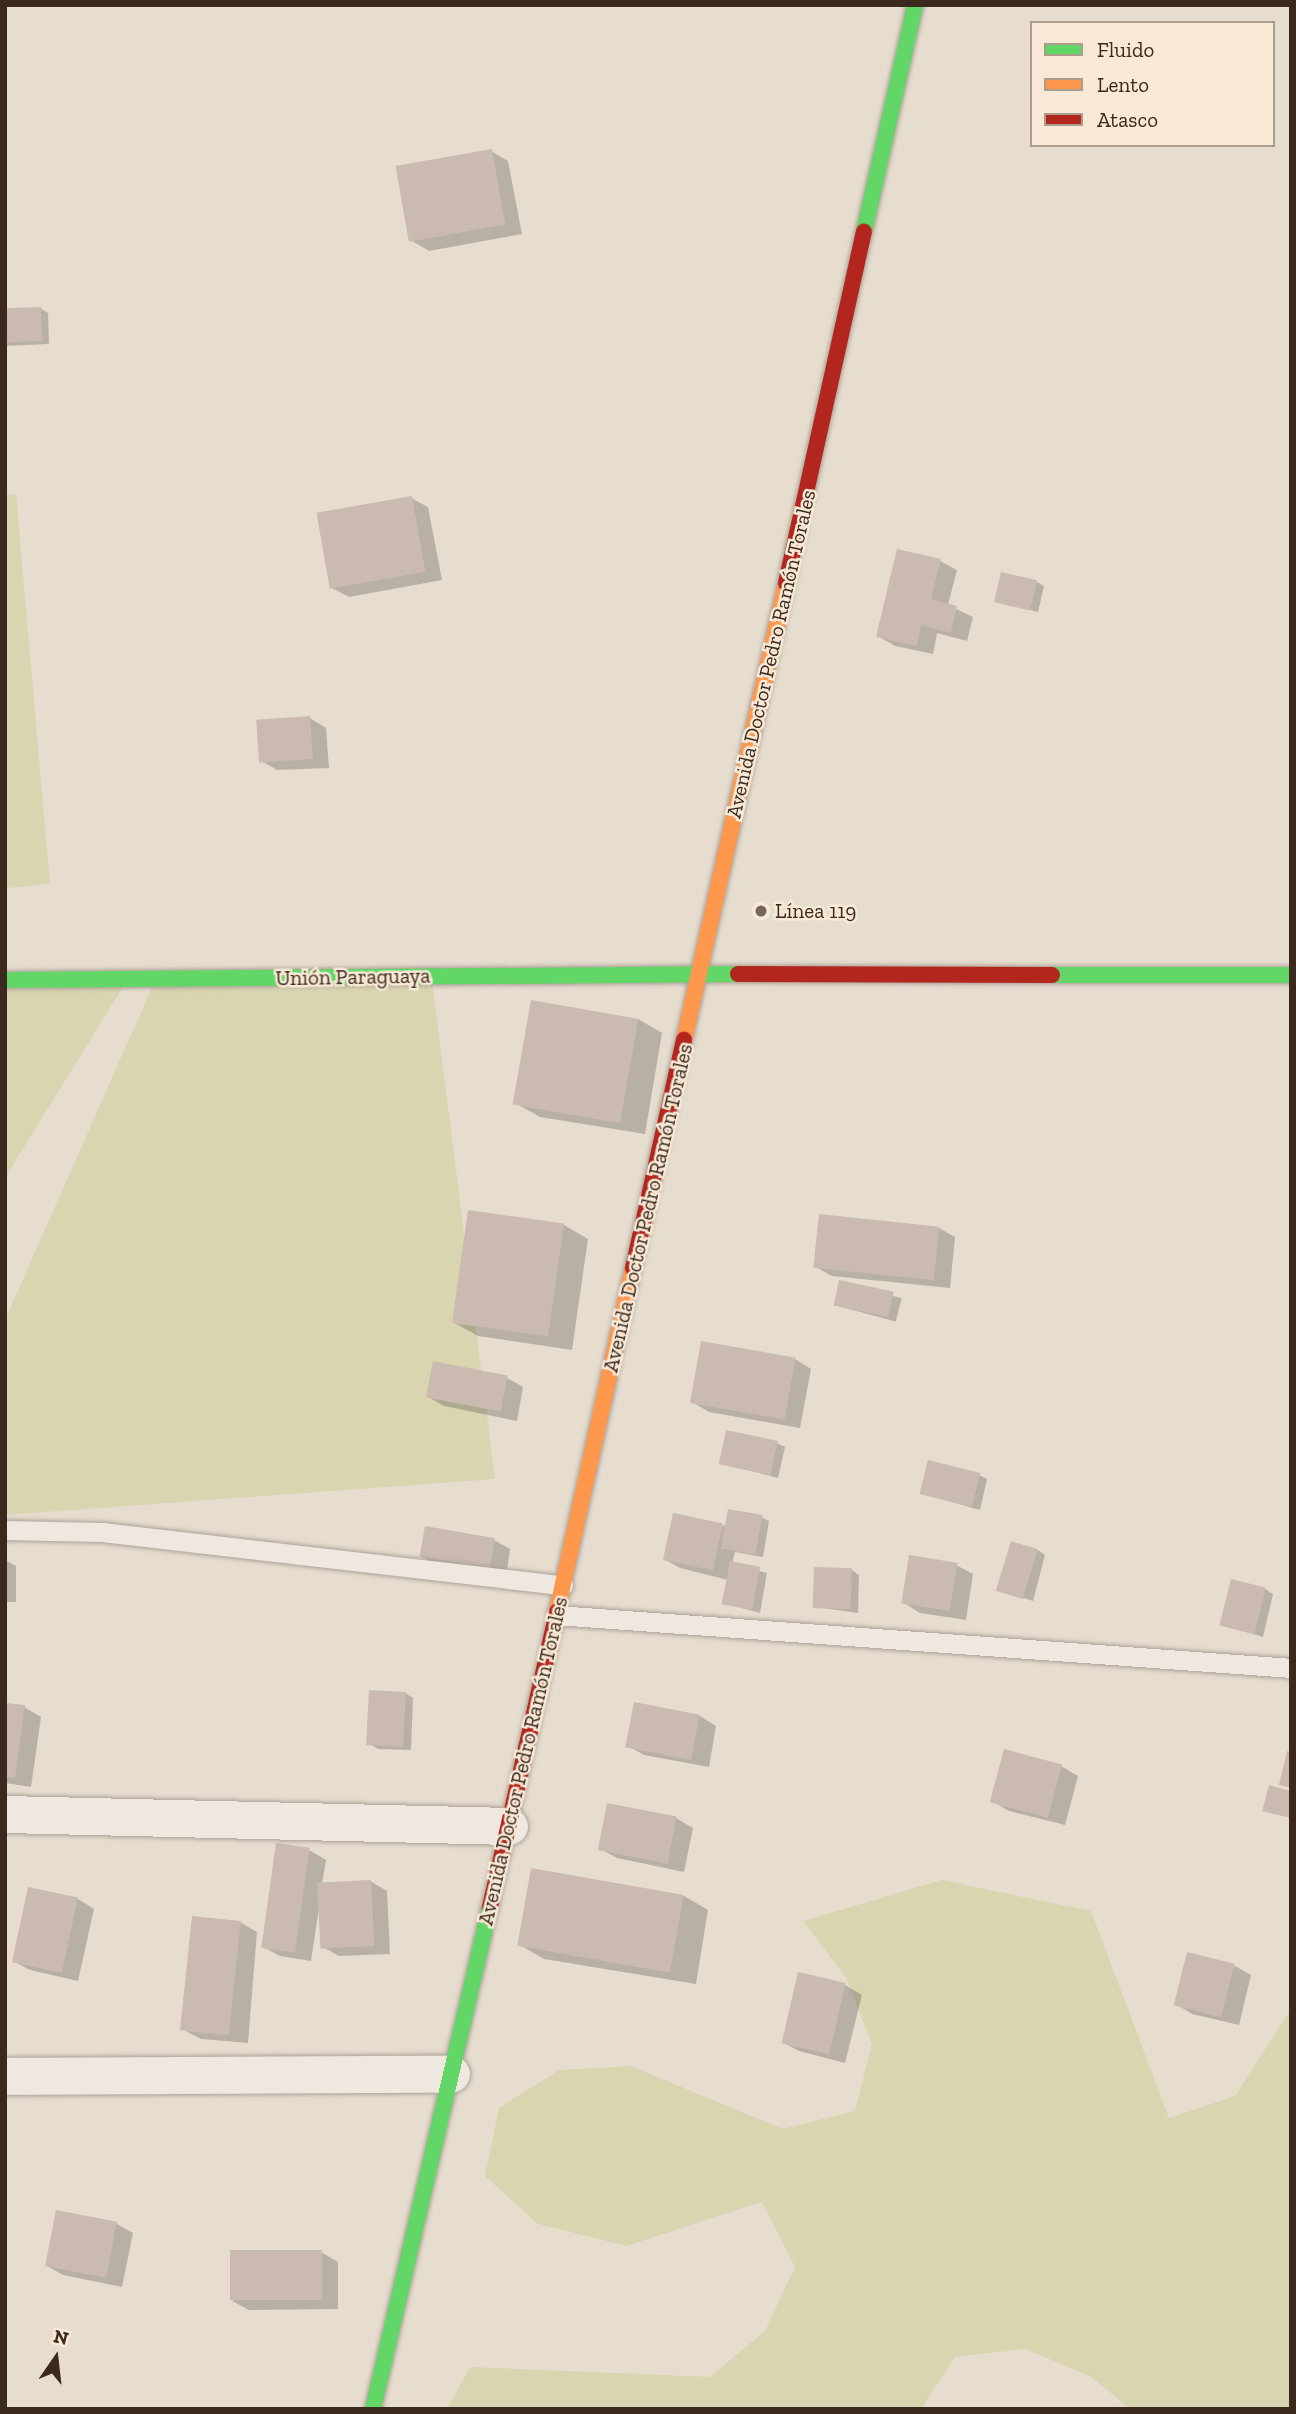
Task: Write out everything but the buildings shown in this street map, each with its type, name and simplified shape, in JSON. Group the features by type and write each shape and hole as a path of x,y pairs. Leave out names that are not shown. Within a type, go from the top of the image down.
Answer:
{"street":[{"name":"Avenida Doctor Pedro Ramón Torales","path":"373,2409 509,1826 915,5"},
{"name":"Unión Paraguaya","path":"5,980 701,974 1291,975"},
{"path":"5,1814 509,1826"},
{"path":"5,2076 451,2074"}],"lane":[{"path":"5,1530 102,1532 563,1585"},
{"path":"556,1615 1291,1668"}],"shaded area":[{"path":"16,494 50,884 5,888 5,495"},
{"path":"432,980 495,1479 5,1515 5,1320 153,985"},
{"path":"5,981 126,982 5,1178"},
{"path":"942,1880 1091,1911 1169,2118 1235,2096 1291,2009 1291,2409 1130,2409 1090,2376 1025,2349 955,2357 921,2409 447,2409 470,2367 710,2377 765,2331 795,2267 762,2202 626,2246 538,2224 485,2176 499,2108 559,2070 631,2066 783,2129 855,2111 872,2044 846,1978 803,1921"}],"traffic: fast":[{"path":"864,232 915,5"},
{"path":"5,980 738,974"},
{"path":"1052,975 1291,975"},
{"path":"373,2409 490,1907"}],"traffic: slow":[{"path":"684,1040 786,583"},
{"path":"557,1611 633,1268"}],"traffic: jam":[{"path":"786,583 864,232"},
{"path":"738,974 1052,975"},
{"path":"633,1268 684,1040"},
{"path":"490,1907 557,1611"}],"place":[{"name":"Línea 119","path":"761,911"}]}
